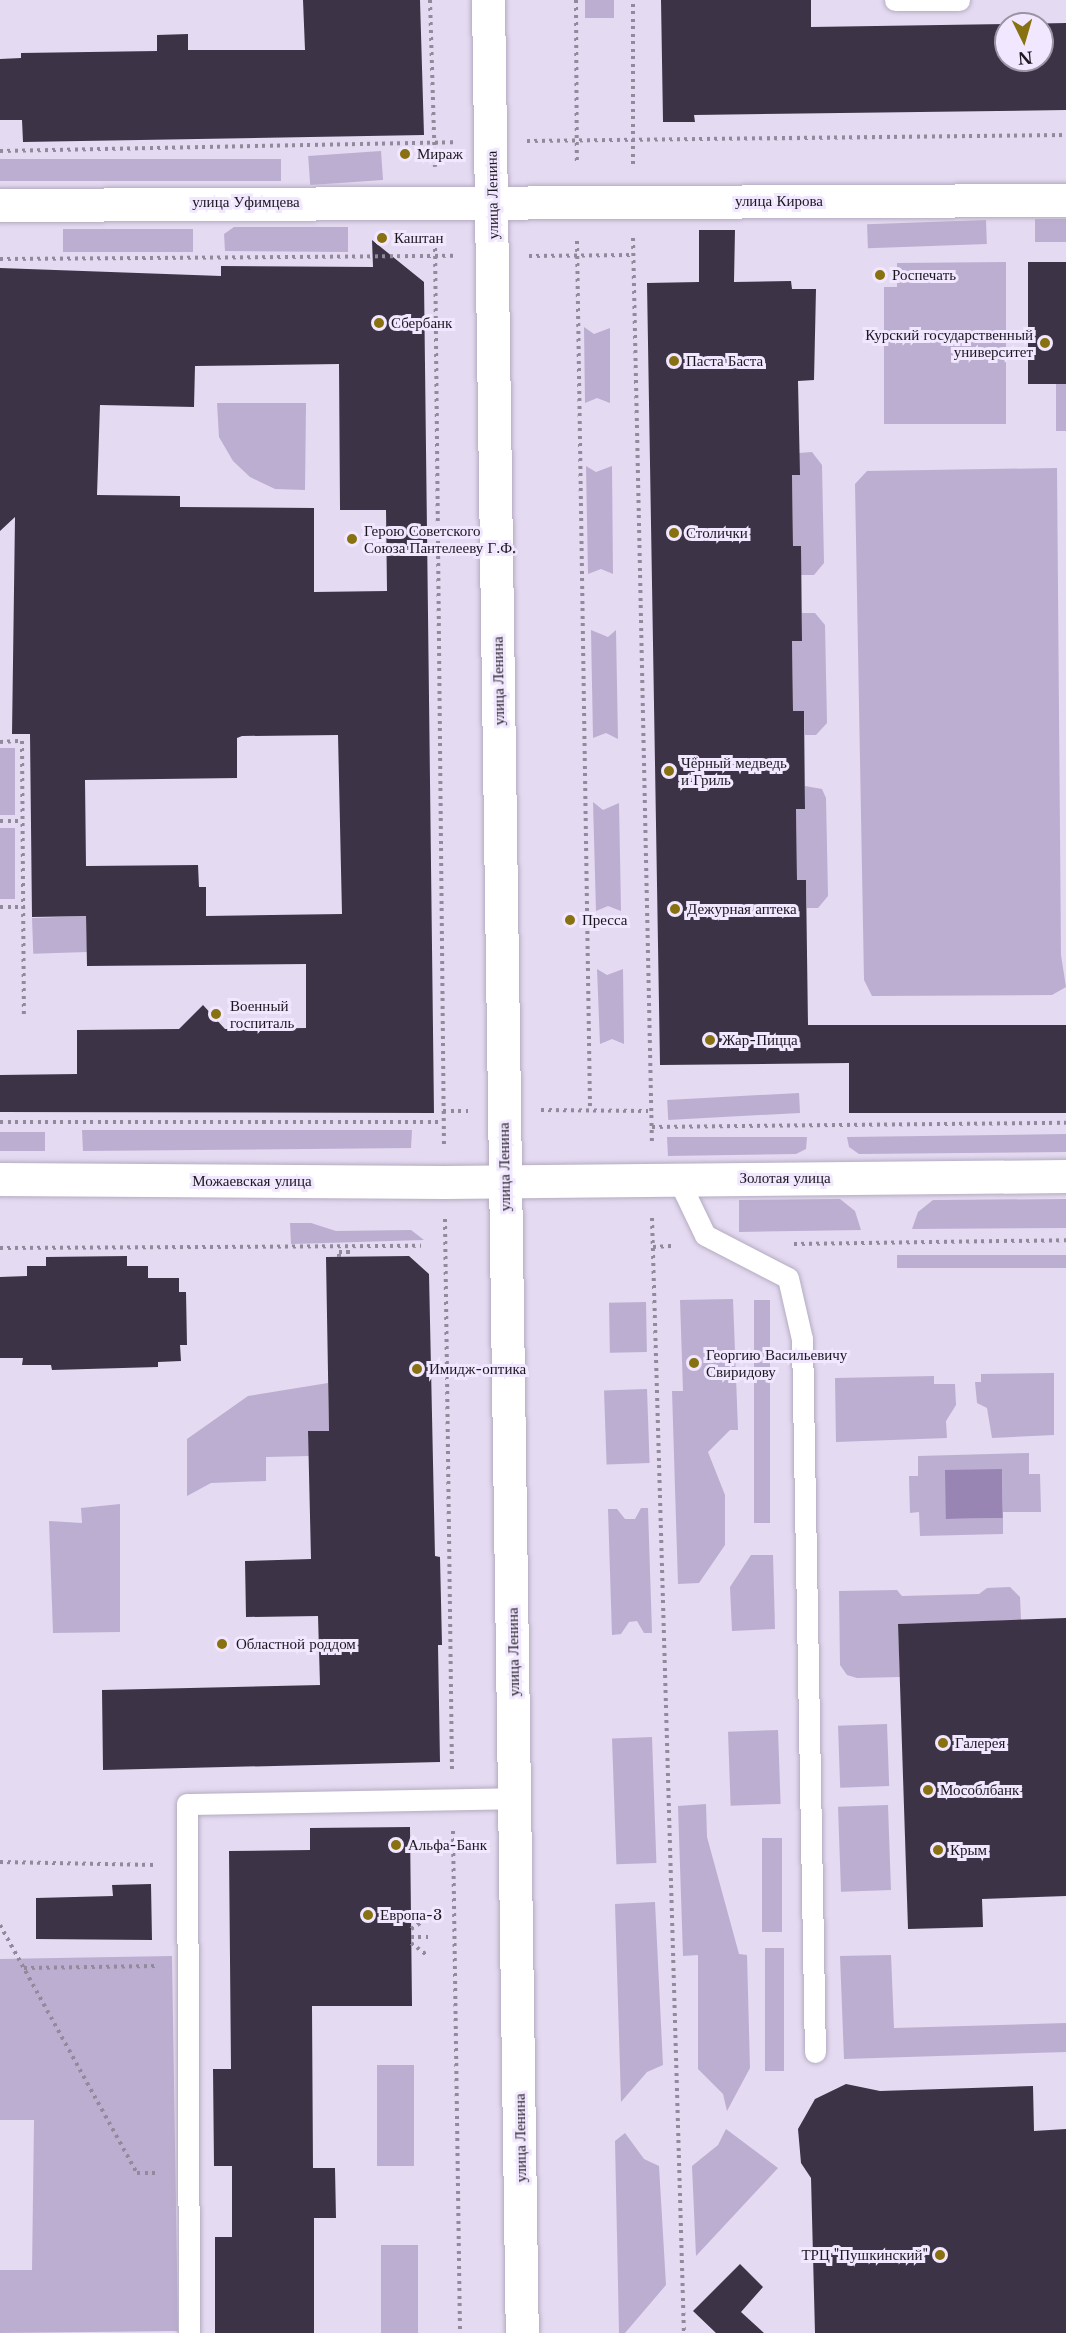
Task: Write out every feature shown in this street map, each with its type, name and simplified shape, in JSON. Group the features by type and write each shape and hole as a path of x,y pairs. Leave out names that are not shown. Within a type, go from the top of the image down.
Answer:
{"main road":[{"name":"улица Ленина","path":"488,0 493,202 504,1180 516,1798 522,2333"},
{"name":"улица Кирова","path":"493,202 1066,200"},
{"name":"улица Уфимцева","path":"0,205 493,202"},
{"name":"Золотая улица","path":"504,1180 1066,1176"},
{"name":"Можаевская улица","path":"0,1179 444,1182 504,1180"}],"lane":[{"path":"894,0 959,0"},
{"path":"678,1179 705,1234 718,1244 788,1278 802,1339 815,2052"},
{"path":"189,2333 187,1804 516,1798"}],"path":[{"path":"430,0 435,142 443,1122 460,2333"},
{"path":"576,0 577,255 590,1110"},
{"path":"0,151 491,141 1066,135"},
{"path":"0,259 633,255"},
{"path":"0,742 22,741 24,1014"},
{"path":"0,821 23,821"},
{"path":"0,907 25,907"},
{"path":"443,1111 648,1111"},
{"path":"0,1122 443,1122"},
{"path":"652,1127 1066,1122"},
{"path":"787,1244 1066,1240"},
{"path":"653,1246 718,1244"},
{"path":"0,1248 421,1246"},
{"path":"339,1257 339,1252 353,1252"},
{"path":"0,1862 169,1866"},
{"path":"411,1929 428,1918"},
{"path":"0,1925 137,2173 188,2173"},
{"path":"411,1937 428,1937"},
{"path":"411,1943 428,1955"},
{"path":"24,1968 188,1966"}],"shaded area":[{"path":"585,0 614,0 614,18 585,18"},
{"path":"381,151 383,180 310,185 308,156"},
{"path":"0,159 281,159 281,181 0,181"},
{"path":"1035,219 1066,219 1066,242 1035,242"},
{"path":"986,220 987,244 868,248 867,224"},
{"path":"234,227 348,227 348,252 225,251 224,234"},
{"path":"63,229 193,229 193,252 63,252"},
{"path":"1006,262 1006,424 884,424 884,287 897,287 897,263"},
{"path":"584,327 594,334 610,328 610,403 597,398 585,403"},
{"path":"1056,384 1066,384 1066,431 1056,431"},
{"path":"217,403 306,403 305,490 275,489 250,477 233,461 219,437"},
{"path":"812,452 822,465 824,563 814,575 801,575 801,547 793,546 792,475 799,475 799,453"},
{"path":"586,466 596,472 612,466 613,574 601,569 588,574"},
{"path":"1057,468 1061,955 1066,987 1052,995 872,996 864,980 855,484 867,471"},
{"path":"802,613 815,613 825,625 827,723 816,735 805,735 804,711 793,711 792,641 802,641"},
{"path":"591,630 608,637 616,630 618,739 606,733 593,738"},
{"path":"0,748 15,748 15,815 0,815"},
{"path":"805,786 822,789 826,798 828,896 818,908 807,908 806,881 797,881 796,809 805,809"},
{"path":"593,802 603,810 619,803 621,911 608,906 596,911"},
{"path":"0,828 15,828 15,899 0,899"},
{"path":"86,916 87,952 33,954 32,918"},
{"path":"597,969 607,975 623,969 624,1044 612,1039 600,1044"},
{"path":"799,1093 800,1113 668,1120 667,1100"},
{"path":"82,1130 412,1130 411,1148 83,1151"},
{"path":"0,1132 45,1132 45,1151 0,1151"},
{"path":"1066,1134 1066,1152 859,1154 849,1147 847,1137"},
{"path":"667,1137 807,1137 806,1149 796,1154 668,1156"},
{"path":"840,1199 855,1211 861,1230 739,1232 739,1200"},
{"path":"1066,1199 1066,1228 912,1229 918,1212 933,1200"},
{"path":"290,1223 311,1223 336,1231 411,1230 424,1240 291,1244"},
{"path":"897,1255 1066,1255 1066,1268 897,1268"},
{"path":"733,1299 738,1430 730,1430 708,1452 725,1495 725,1545 699,1583 678,1584 672,1391 683,1391 680,1300"},
{"path":"754,1300 770,1300 770,1523 754,1523"},
{"path":"646,1302 647,1352 610,1353 609,1303"},
{"path":"1054,1373 1054,1435 992,1438 987,1408 977,1403 975,1382 981,1382 981,1374"},
{"path":"934,1376 934,1384 955,1384 956,1405 946,1421 947,1438 836,1442 835,1378"},
{"path":"328,1383 329,1431 308,1431 309,1456 266,1457 266,1481 211,1483 187,1496 187,1439 248,1396"},
{"path":"647,1389 650,1463 607,1464 604,1391"},
{"path":"1029,1453 1029,1474 1040,1474 1041,1512 1003,1512 1002,1469 946,1519 1003,1518 1003,1534 920,1536 919,1512 910,1513 909,1476 918,1476 918,1456"},
{"path":"1002,1469 1003,1518 946,1519 945,1470"},
{"path":"120,1504 120,1632 53,1633 49,1521 82,1523 81,1508"},
{"path":"641,1508 648,1508 652,1633 644,1633 637,1621 629,1622 621,1634 612,1635 608,1509 617,1509 625,1519 635,1519"},
{"path":"751,1555 773,1555 775,1629 732,1631 730,1587"},
{"path":"1010,1587 1020,1597 1021,1620 898,1624 900,1677 857,1678 847,1675 840,1665 839,1591 897,1590 902,1596 979,1594 987,1588"},
{"path":"887,1724 889,1786 840,1788 838,1726"},
{"path":"778,1730 781,1804 731,1806 728,1732"},
{"path":"652,1737 656,1863 616,1864 612,1738"},
{"path":"706,1804 707,1837 739,1954 747,1955 750,2068 727,2111 723,2094 698,2069 698,1955 683,1956 678,1806"},
{"path":"888,1805 891,1890 841,1892 838,1807"},
{"path":"762,1838 782,1838 782,1932 762,1932"},
{"path":"655,1902 663,2065 647,2072 621,2102 615,1904"},
{"path":"765,1948 784,1948 784,2071 765,2071"},
{"path":"891,1955 894,2028 1066,2023 1066,2052 844,2059 840,1956"},
{"path":"172,1956 178,2331 0,2333 0,2270 32,2270 34,2120 0,2120 0,1959"},
{"path":"377,2065 414,2065 414,2166 377,2166"},
{"path":"726,2129 778,2168 696,2256 692,2166 718,2145"},
{"path":"625,2133 644,2159 659,2166 666,2285 625,2333 619,2333 615,2141"},
{"path":"381,2245 418,2245 418,2333 381,2333"}],"building":[{"path":"303,0 420,0 424,135 23,142 22,120 0,120 0,59 21,58 21,53 157,51 157,35 188,34 188,50 305,50"},
{"path":"661,0 811,0 811,27 994,24 994,72 1054,72 1054,23 1066,23 1066,110 694,115 695,122 663,122"},
{"path":"699,230 735,230 734,282 791,281 792,289 816,289 814,380 798,381 800,475 792,475 793,546 801,546 802,641 792,641 793,711 804,711 805,809 796,809 797,880 806,880 808,1025 1066,1025 1066,1113 849,1113 849,1063 660,1065 647,283 699,282"},
{"path":"372,240 424,282 434,1113 0,1112 0,1075 77,1074 77,1030 179,1029 203,1005 225,1029 306,1028 306,964 87,966 86,916 32,917 30,734 12,734 15,517 0,531 0,268 221,276 221,266 373,267","holes":["339,364 340,510 386,510 387,591 314,592 314,508 180,507 180,496 97,495 100,405 194,407 195,366","338,735 342,914 206,916 206,887 199,887 198,865 86,866 85,780 237,778 237,738 242,736"]},
{"name":"Курский государственный университет","path":"1028,262 1066,262 1066,384 1028,384"},
{"path":"127,1256 127,1266 148,1266 148,1278 179,1278 179,1292 186,1292 187,1345 180,1345 181,1361 158,1362 158,1367 52,1370 51,1365 22,1365 23,1358 0,1358 0,1277 27,1276 27,1266 46,1266 46,1257"},
{"path":"409,1256 429,1274 435,1556 440,1557 442,1645 438,1645 440,1762 103,1770 102,1690 320,1685 318,1616 246,1617 245,1561 311,1559 308,1431 329,1431 326,1257"},
{"path":"1066,1618 1066,1896 982,1899 983,1927 908,1929 898,1624"},
{"path":"410,1827 412,2006 312,2006 313,2168 335,2168 336,2218 314,2218 314,2333 215,2333 215,2237 232,2237 232,2166 214,2166 213,2069 231,2069 229,1851 310,1850 310,1828"},
{"path":"151,1884 152,1940 36,1939 36,1898 113,1896 112,1885"},
{"name":"ТРЦ \"Пушкинский\"","path":"846,2084 880,2091 1033,2086 1034,2131 1066,2129 1066,2333 815,2333 811,2178 801,2163 798,2129 815,2099"},
{"path":"740,2264 763,2287 741,2312 764,2333 716,2333 693,2311"}],"place":[{"name":"Мираж","path":"405,154"},
{"name":"Каштан","path":"382,238"},
{"name":"Роспечать","path":"880,275"},
{"name":"Сбербанк","path":"379,323"},
{"name":"Курский государственный университет","path":"1045,343"},
{"name":"Паста Баста","path":"674,361"},
{"name":"Столички","path":"674,533"},
{"name":"Герою Советского Союза Пантелееву Г.Ф.","path":"352,539"},
{"name":"Чёрный медведь и Гриль","path":"669,771"},
{"name":"Дежурная аптека","path":"675,909"},
{"name":"Пресса","path":"570,920"},
{"name":"Военный госпиталь","path":"216,1014"},
{"name":"Жар-Пицца","path":"710,1040"},
{"name":"Георгию Васильевичу Свиридову","path":"694,1363"},
{"name":"Имидж-оптика","path":"417,1369"},
{"name":"Областной роддом","path":"222,1644"},
{"name":"Галерея","path":"943,1743"},
{"name":"Мособлбанк","path":"928,1790"},
{"name":"Альфа-Банк","path":"396,1845"},
{"name":"Крым","path":"938,1850"},
{"name":"Европа-3","path":"368,1915"},
{"name":"ТРЦ \"Пушкинский\"","path":"940,2255"}]}
